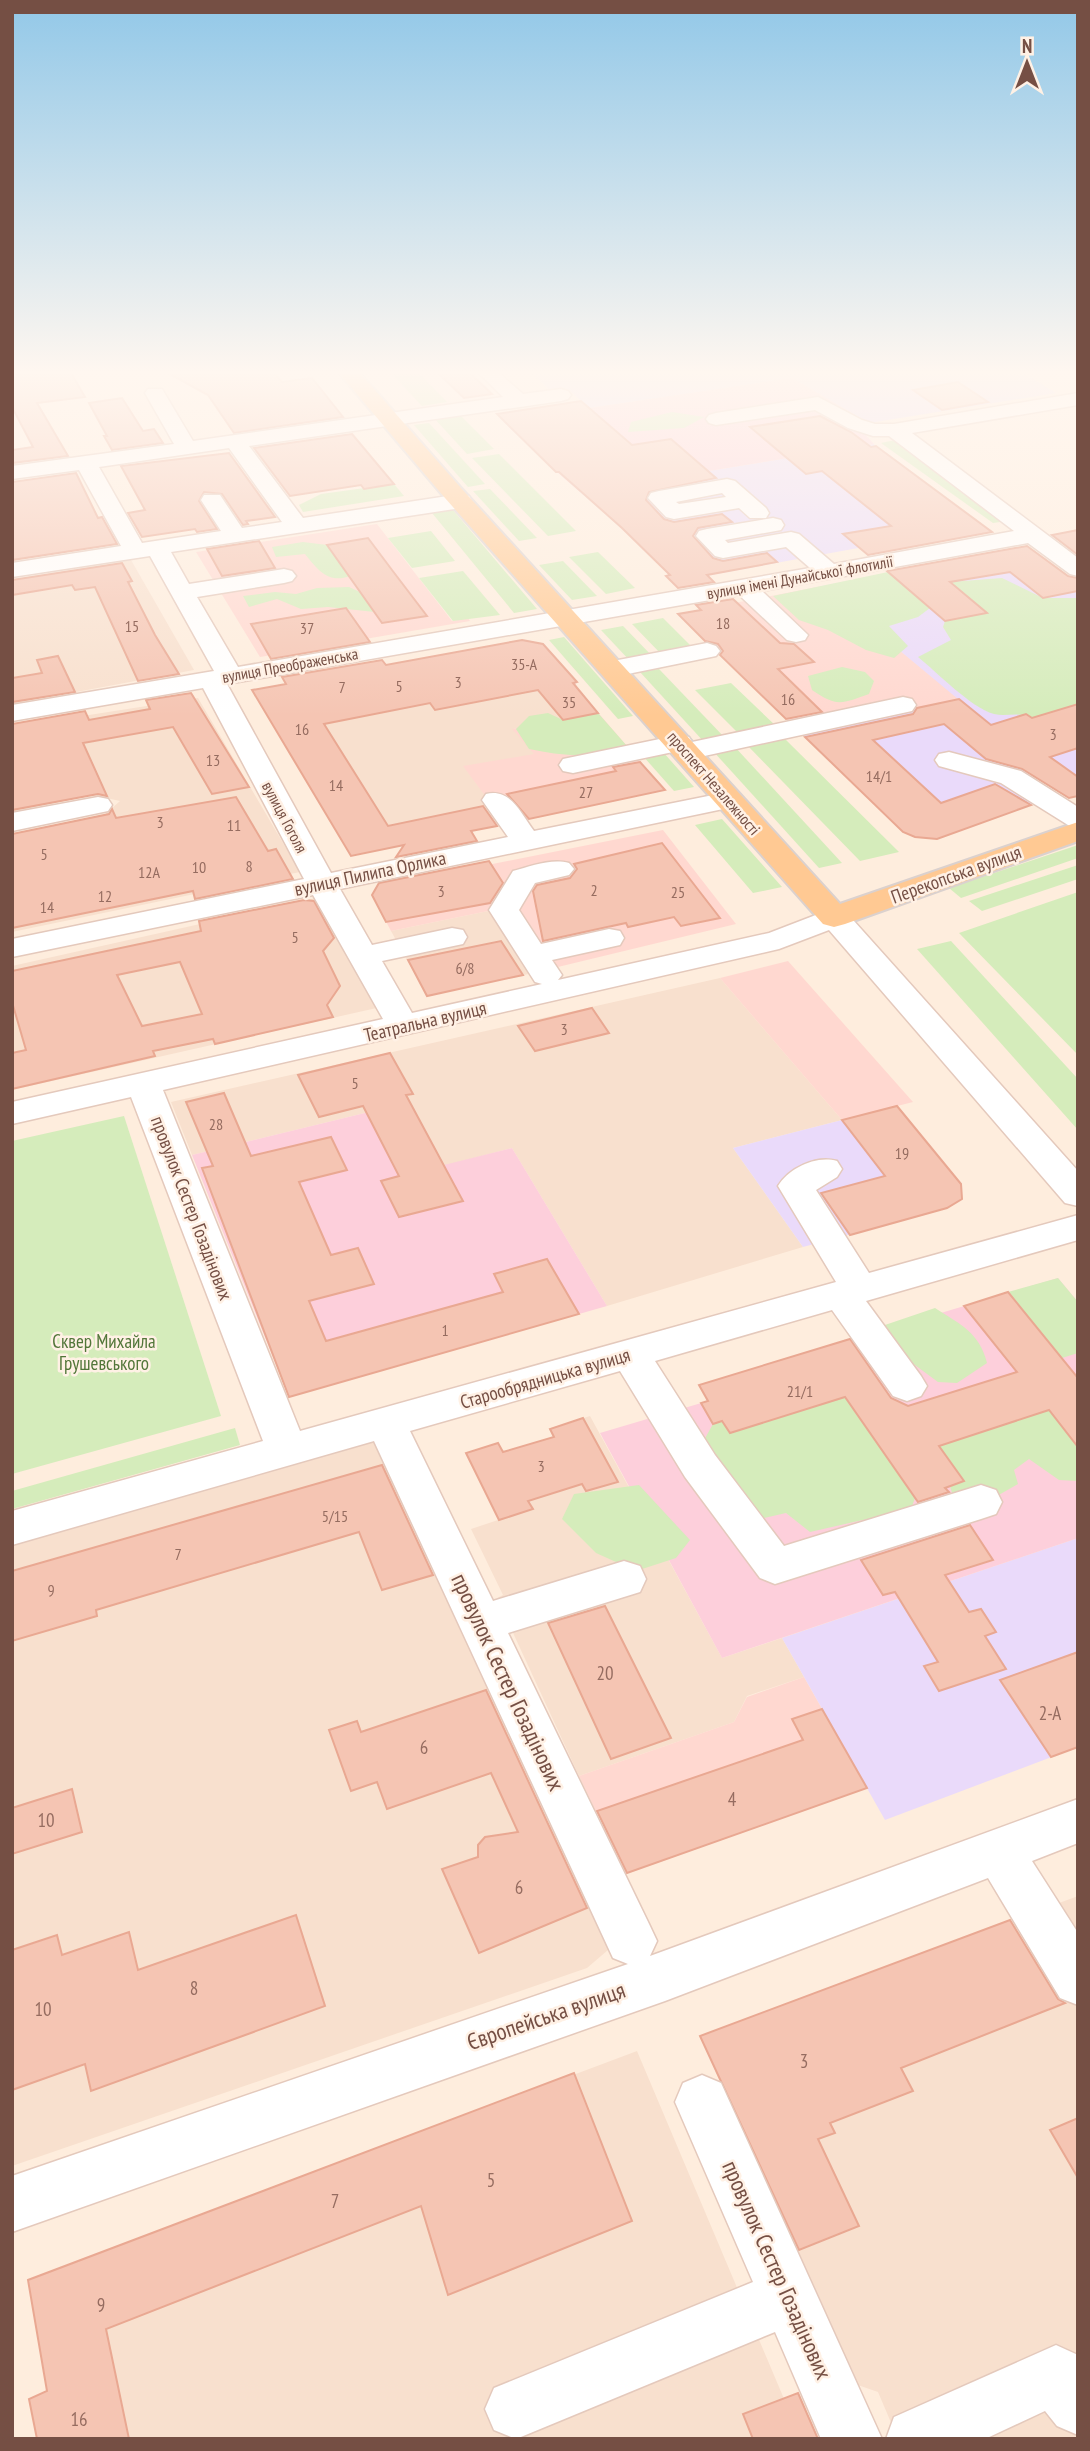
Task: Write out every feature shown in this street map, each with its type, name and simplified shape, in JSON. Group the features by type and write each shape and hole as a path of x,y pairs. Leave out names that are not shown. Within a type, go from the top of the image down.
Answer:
{"main road":[{"name":"проспект Незалежності","path":"450,487 834,917"},
{"name":"Перекопська вулиця","path":"834,917 1078,831"}],"street":[{"name":"вулиця Гоголя","path":"103,487 146,550 182,592 220,677 321,883 403,1026"},
{"path":"268,487 297,526"},
{"path":"969,487 1078,569"},
{"path":"212,500 236,536"},
{"path":"12,570 461,500"},
{"path":"768,516 828,571"},
{"name":"вулиця імені Дунайської флотилії","path":"568,618 828,571 933,544 1032,535"},
{"path":"182,592 284,576"},
{"path":"744,587 796,635"},
{"name":"вулиця Преображенська","path":"12,713 568,618"},
{"path":"613,669 707,651"},
{"path":"573,765 682,748 903,705"},
{"path":"949,760 1011,776 1078,819"},
{"path":"496,800 526,841"},
{"name":"вулиця Пилипа Орлика","path":"12,948 728,800"},
{"path":"12,822 98,805"},
{"path":"556,991 504,910 524,877 559,869"},
{"name":"Театральна вулиця","path":"12,1112 779,940 834,917"},
{"name":"проспект Незалежності","path":"834,917 1078,1194"},
{"path":"363,956 452,937"},
{"path":"533,955 609,938"},
{"name":"провулок Сестер Гозадінових","path":"143,1083 287,1449"},
{"path":"824,1169 796,1186 851,1292 907,1386"},
{"name":"Старообрядницька вулиця","path":"12,1528 1078,1227"},
{"path":"630,1354 700,1466 775,1566 981,1502"},
{"name":"провулок Сестер Гозадінових","path":"386,1423 631,1941"},
{"path":"481,1623 624,1579"},
{"name":"Європейська вулиця","path":"12,2204 664,1976 1078,1821"},
{"path":"998,1850 1078,1980"},
{"name":"провулок Сестер Гозадінових","path":"702,2102 852,2439"},
{"path":"515,2409 789,2297"},
{"path":"916,2439 1056,2375 1078,2405"}],"shaded area":[{"path":"575,487 608,487 580,492"},
{"path":"608,487 890,487 908,539 672,582 666,576 670,575 623,528 580,492"},
{"path":"377,524 452,621 468,618 470,621 260,657 196,552"},
{"path":"1022,548 1078,591 1078,777 1055,761 1023,770 1056,795 937,839 915,837 903,832 802,734 958,699 822,586"},
{"path":"131,560 194,670 12,704 12,579"},
{"path":"822,586 959,699 802,734 678,614"},
{"path":"522,640 543,644 577,682 575,686 665,790 506,824 463,766 534,754 512,729 562,719 537,690 435,710 400,663"},
{"path":"400,663 435,710 538,690 563,720 513,729 535,754 506,824 351,856 252,690"},
{"path":"198,698 300,872 12,932 12,834 103,816 120,801 93,795 12,812 12,727"},
{"path":"663,830 736,924 533,973 493,910 391,931 372,895 377,887"},
{"path":"316,898 381,1007 12,1090 12,966"},
{"path":"493,910 533,973 427,996 391,931"},
{"path":"788,961 913,1102 842,1120 720,978"},
{"path":"720,978 842,1120 733,1148 803,1247 607,1306 512,1148 444,1166 410,1102 192,1155 171,1102"},
{"path":"410,1102 444,1165 512,1148 607,1306 289,1397 192,1155"},
{"path":"897,1106 961,1184 962,1199 947,1208 803,1247 733,1148"},
{"path":"1058,1278 1078,1302 1078,1538 722,1658 600,1433 708,1401 699,1385"},
{"path":"590,1416 722,1658 782,1638 804,1677 747,1696 734,1722 579,1776 497,1598 503,1595 471,1529 498,1520 466,1453 498,1443 503,1452 554,1437 550,1429"},
{"path":"374,1437 614,1930 608,1950 587,1968 12,2166 12,1537"},
{"path":"1078,1538 1078,1747 885,1820 782,1638"},
{"path":"804,1677 867,1788 626,1874 579,1776 734,1722 747,1697"},
{"path":"1078,1896 1078,2439 898,2439 878,2392 852,2383 700,2036"},
{"path":"637,2051 801,2439 37,2439 29,2399 47,2391 28,2280"}],"green space":[{"path":"369,487 397,487 404,496 303,512 299,505 321,494"},
{"path":"501,487 532,487 576,531 548,536"},
{"path":"943,487 961,487 1007,521 993,523"},
{"path":"490,489 537,538 519,541 473,491"},
{"path":"453,510 537,609 514,613 432,513"},
{"path":"431,531 455,561 412,568 388,538"},
{"path":"303,542 327,545 350,576 330,577 319,570 305,554 276,557 272,547"},
{"path":"598,552 635,588 606,594 569,557"},
{"path":"563,561 597,596 572,600 539,565"},
{"path":"463,571 500,615 453,621 419,578"},
{"path":"888,572 930,608 918,617 889,626 908,646 894,658 866,650 828,630 799,620 773,596"},
{"path":"1002,578 1043,598 1078,598 1078,704 1032,718 994,714 965,697 918,657 951,640 943,627 945,621 987,613 950,582"},
{"path":"349,587 360,592 375,612 328,607 301,609 277,599 249,607 243,596 275,592 296,594 317,588"},
{"path":"663,618 695,650 663,656 632,624"},
{"path":"623,626 654,658 631,662 601,630"},
{"path":"564,637 633,716 618,719 549,640"},
{"path":"842,667 865,672 874,681 869,694 839,702 812,690 808,676"},
{"path":"659,669 725,738 705,743 640,672"},
{"path":"731,683 777,727 740,735 695,690"},
{"path":"548,713 563,720 598,713 627,746 601,753 578,755 529,749 516,729 529,716"},
{"path":"782,736 899,852 860,861 746,744"},
{"path":"734,746 842,863 819,868 713,751"},
{"path":"663,752 694,787 674,791 643,756"},
{"path":"722,819 782,887 753,893 695,825"},
{"path":"1078,845 1078,858 961,898 949,888"},
{"path":"1078,865 1078,879 982,911 969,901"},
{"path":"1078,892 1078,1055 959,933"},
{"path":"951,941 1078,1079 1078,1130 917,949"},
{"name":"Сквер Михайла Грушевського","path":"124,1116 221,1416 12,1474 12,1141"},
{"path":"1058,1278 1078,1302 1078,1353 1062,1358 1008,1292"},
{"path":"935,1308 968,1330 979,1344 987,1363 957,1383 938,1382 889,1346 882,1326"},
{"path":"845,1397 915,1498 911,1509 810,1532 786,1513 760,1519 699,1449 713,1424 722,1421 730,1433"},
{"path":"1049,1410 1078,1447 1078,1481 1059,1480 1029,1459 1014,1470 1018,1484 990,1500 954,1500 950,1486 964,1481 939,1446"},
{"path":"235,1428 240,1445 12,1509 12,1491"},
{"path":"639,1485 690,1540 676,1558 636,1571 596,1553 562,1519 574,1494"}],"building":[{"path":"12,487 83,487 98,518 102,517 117,544 12,560"},
{"path":"133,487 254,487 275,517 246,521 248,524 243,525 222,494 204,492 199,501 217,529 197,532 195,529 142,537 128,513 145,510"},
{"path":"284,487 346,487 290,496"},
{"path":"576,487 671,487 649,492 646,500 664,519 674,522 722,514 732,522 698,528 693,536 713,558 723,561 767,553 777,562 707,575 714,582 678,588 666,576 670,575"},
{"path":"843,487 932,487 992,532 868,555 843,534 891,526"},
{"path":"1078,530 1078,555 1052,535"},
{"path":"368,538 427,616 382,623 327,545"},
{"path":"259,541 275,568 222,576 207,549"},
{"path":"1027,546 1068,576 1078,578 1078,591 1043,598 1010,572 950,582 987,613 945,621 887,571"},
{"path":"122,563 132,581 128,582 155,635 179,674 138,681 95,587 75,590 72,585 12,595 12,580"},
{"path":"733,599 780,643 794,644 814,662 778,669 822,712 786,719 720,655 723,651 718,644 705,641 678,614 701,610 696,605"},
{"path":"346,608 370,642 271,659 251,624"},
{"path":"522,640 543,644 577,682 573,683 598,713 563,720 538,690 435,710 430,703 324,724 388,826 483,806 497,826 471,831 477,841 396,857 404,845 351,856 252,690 286,684 282,677 382,660 386,665"},
{"path":"58,656 75,692 12,702 12,678 42,673 37,660"},
{"path":"191,693 249,787 212,794 173,727 83,743 107,796 98,794 12,810 12,724 85,711 89,720 150,709 146,700"},
{"path":"959,699 991,725 1026,714 1032,718 1078,704 1078,748 1050,757 1078,777 1078,796 1069,798 1022,769 986,759 944,724 873,740 941,803 995,784 1031,805 937,839 915,837 903,832 805,737 913,714 917,708"},
{"path":"640,762 665,790 529,819 507,794 616,771 613,767"},
{"path":"236,797 268,851 276,849 293,879 195,899 193,891 12,928 12,834 109,814 112,809 116,818"},
{"path":"662,843 720,918 681,926 674,917 628,927 626,923 543,941 533,891 537,885 570,878 577,869 574,864"},
{"path":"489,861 503,883 490,903 386,922 372,895 379,883"},
{"path":"304,900 314,901 334,938 323,951 340,986 327,1005 333,1017 215,1044 213,1039 153,1051 155,1056 12,1089 12,1053 26,1050 12,1002 12,971 201,931 199,921","holes":["180,962 202,1014 142,1026 117,975"]},
{"path":"501,941 523,975 427,996 408,960"},
{"path":"592,1008 609,1033 535,1051 518,1026"},
{"path":"390,1053 413,1094 406,1095 463,1201 399,1217 381,1181 399,1176 363,1106 319,1117 298,1075"},
{"path":"224,1093 251,1156 331,1137 347,1170 299,1182 331,1255 358,1248 374,1284 309,1301 326,1341 503,1292 494,1274 547,1259 579,1314 289,1397 202,1168 213,1166 186,1102"},
{"path":"897,1106 961,1184 962,1199 947,1208 850,1235 821,1193 885,1176 842,1120"},
{"path":"1008,1292 1078,1378 1078,1447 1049,1410 939,1446 964,1481 945,1488 949,1492 918,1502 845,1397 730,1433 722,1421 713,1424 701,1403 708,1401 699,1385 850,1339 891,1398 908,1406 1017,1372 964,1306"},
{"path":"583,1418 618,1482 586,1491 582,1484 528,1501 533,1509 499,1520 466,1453 498,1443 503,1452 554,1437 550,1429"},
{"path":"382,1465 433,1575 382,1590 359,1532 96,1610 97,1616 12,1641 12,1571"},
{"path":"970,1525 993,1560 945,1575 969,1612 981,1609 996,1632 985,1636 1006,1669 939,1691 924,1666 938,1662 895,1592 883,1595 861,1560"},
{"path":"605,1606 671,1738 611,1759 548,1623"},
{"path":"1078,1652 1078,1747 1051,1757 1000,1680"},
{"path":"486,1690 587,1908 479,1953 442,1869 478,1857 478,1845 485,1837 518,1832 491,1773 387,1809 377,1782 351,1791 329,1730 357,1721 361,1732"},
{"path":"822,1709 867,1788 627,1873 597,1811 803,1740 792,1719"},
{"path":"72,1789 82,1832 12,1854 12,1808"},
{"path":"296,1915 325,2006 91,2091 85,2064 12,2090 12,1950 57,1935 62,1955 129,1932 138,1970"},
{"path":"1010,1920 1058,1999 1065,2003 901,2068 913,2091 830,2123 835,2133 818,2139 859,2226 799,2250 700,2036"},
{"path":"574,2073 632,2221 448,2295 421,2206 106,2329 129,2439 37,2439 29,2399 47,2391 28,2280"},
{"path":"1078,2118 1078,2178 1050,2130"},
{"path":"798,2393 818,2439 753,2439 743,2414"}]}
